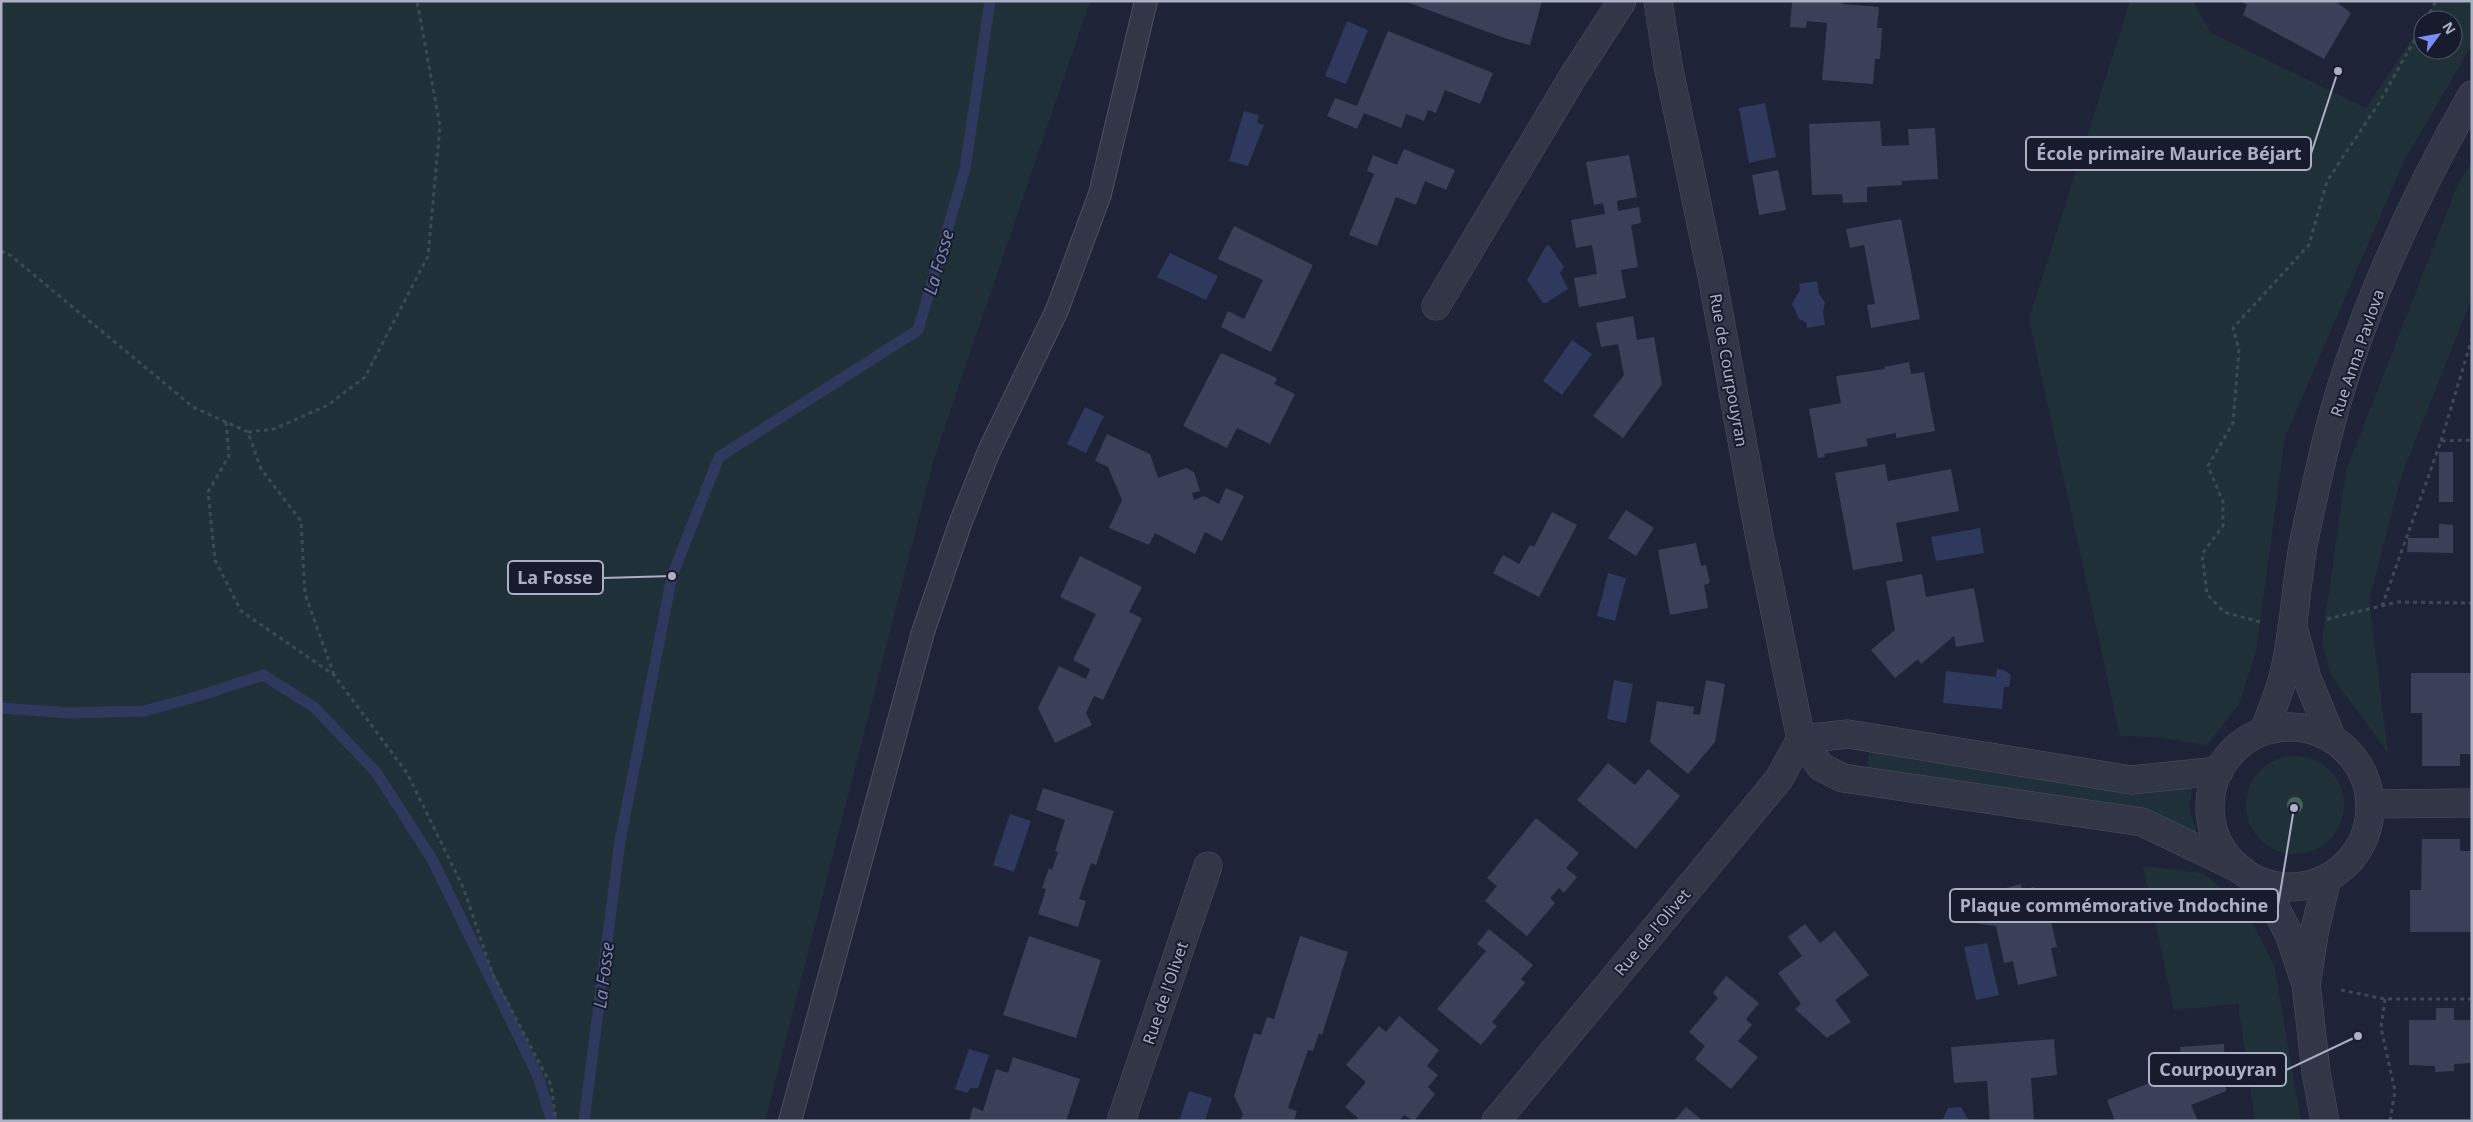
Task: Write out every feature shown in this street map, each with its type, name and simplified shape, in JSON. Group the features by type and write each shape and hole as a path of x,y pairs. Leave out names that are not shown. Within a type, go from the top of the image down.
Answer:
{"street":[{"path":"1436,306 1574,75 1622,1"},
{"name":"Rue de Courpouyran","path":"1658,1 1668,64 1712,276 1760,539 1801,739"},
{"name":"Rue Anna Pavlova","path":"2264,731 2282,681 2292,628 2303,547 2325,448 2360,334 2390,260 2450,133 2472,95"},
{"name":"Rue Anna Pavlova","path":"2292,628 2307,678 2332,739"},
{"path":"2219,771 2132,780 1848,734 1801,739 1821,767 1843,778 2142,822 2252,876 2284,887 2306,885 2327,878 2346,865 2360,847 2368,826 2370,804 2365,779 2352,756 2332,739 2310,729 2287,726 2264,731 2237,746 2219,771 2210,798 2212,825 2223,851 2252,876 2289,934 2306,984 2316,1072 2325,1121"},
{"name":"Rue de l'Olivet","path":"1496,1121 1779,778 1801,739"},
{"path":"2370,804 2472,803"},
{"name":"Rue de l'Olivet","path":"1122,1121 1208,866"},
{"path":"2306,984 2314,934 2327,878"}],"lane":[{"path":"790,1121 923,632 960,524 989,451 1057,310 1100,194 1146,1"}],"path":[{"path":"1,250 10,255 193,407 248,432 274,429 328,405 365,377 428,256 440,126 417,1"},
{"path":"2239,349 2233,328 2309,245 2327,181 2379,103 2413,43"},
{"path":"2381,606 2441,441 2472,338"},
{"path":"226,422 229,456 208,492 215,560 241,611 334,675"},
{"path":"248,432 261,469 301,521 304,594 334,675 411,782 463,887 493,975 551,1085 556,1121"},
{"path":"2441,441 2472,440"},
{"path":"2306,984 2385,999 2472,999"},
{"path":"2385,999 2381,1028 2395,1091 2390,1121"}],"shaded area":[{"path":"1,1 1090,1 934,459 765,1121 1,1121"},
{"path":"2130,1 2193,1 2211,33 2366,108 2413,37 2413,60 2463,60 2463,10 2430,10 2436,1 2472,1 2472,45 2404,161 2285,437 2256,652 2239,704 2207,745 2155,737 2120,736 2029,319"},
{"path":"2472,161 2472,298 2402,474 2369,600 2388,753 2331,675 2322,642 2346,471 2458,184"},
{"path":"1869,751 2141,793 2193,786 2189,808 2197,833 1867,773"},
{"path":"2295,756 2314,760 2329,771 2340,786 2344,805 2340,824 2329,839 2314,850 2295,854 2276,850 2261,839 2250,824 2246,805 2250,786 2261,771 2276,760"},
{"path":"2143,866 2203,873 2244,907 2274,965 2301,1121 2255,1121 2238,1004 2174,1010"}],"water":[{"path":"1347,21 1368,30 1346,84 1325,76"},
{"path":"1765,103 1776,157 1749,163 1739,108"},
{"path":"1244,111 1259,115 1257,123 1264,125 1248,166 1229,161"},
{"path":"1549,245 1564,267 1560,273 1568,289 1543,303 1527,280 1546,246"},
{"path":"1170,253 1218,276 1206,300 1157,277"},
{"path":"1817,281 1819,294 1825,302 1823,312 1825,325 1807,328 1806,322 1799,319 1792,304 1800,290 1799,284"},
{"path":"1572,340 1592,354 1562,395 1543,381"},
{"path":"1085,407 1104,416 1086,453 1067,444"},
{"path":"1980,528 1984,553 1936,561 1931,537"},
{"path":"1608,573 1626,578 1615,621 1597,616"},
{"path":"1997,669 2004,670 2011,675 2009,687 2004,687 2002,709 1943,703 1946,671 1996,677"},
{"path":"1614,680 1633,684 1626,723 1607,719"},
{"path":"1010,814 1031,821 1014,872 993,865"},
{"path":"1987,943 1999,995 1976,1000 1964,947"},
{"path":"969,1049 989,1055 978,1088 971,1088 967,1093 955,1089"},
{"path":"1189,1091 1212,1098 1205,1121 1179,1121"},
{"path":"1961,1107 1969,1121 1942,1121 1948,1108"}],"building":[{"path":"1404,1 1542,1 1530,45 1504,38"},
{"path":"1843,1 1842,4 1879,7 1877,28 1882,28 1880,59 1875,59 1873,84 1822,80 1827,23 1807,21 1806,28 1790,27 1792,2"},
{"path":"2241,1 2335,1 2351,13 2324,59 2243,15 2247,5"},
{"path":"1388,31 1493,73 1480,104 1445,90 1436,113 1428,110 1424,121 1406,114 1401,128 1364,113 1357,129 1327,116 1335,98 1357,106"},
{"path":"1880,121 1882,146 1909,145 1908,129 1935,128 1938,179 1902,181 1902,185 1867,187 1867,202 1843,203 1842,194 1812,195 1809,124"},
{"path":"1404,149 1455,170 1446,190 1425,181 1416,205 1396,197 1377,246 1349,235 1374,174 1367,171 1373,155 1397,165"},
{"path":"1629,155 1637,197 1617,201 1618,211 1639,207 1641,223 1631,225 1638,267 1621,270 1626,298 1579,307 1574,278 1597,274 1592,245 1576,248 1571,220 1605,214 1603,203 1594,205 1586,162"},
{"path":"1778,170 1786,210 1759,215 1752,175"},
{"path":"1901,219 1920,319 1871,328 1867,305 1875,304 1864,245 1850,248 1846,229"},
{"path":"1234,226 1313,265 1271,352 1221,327 1228,311 1244,319 1263,280 1218,259"},
{"path":"1633,316 1637,340 1654,337 1662,384 1623,438 1593,416 1624,375 1618,344 1601,347 1596,323"},
{"path":"1221,353 1277,378 1274,384 1295,394 1270,444 1237,428 1227,448 1183,426"},
{"path":"1909,362 1911,374 1924,372 1935,431 1896,438 1896,433 1866,439 1868,446 1824,454 1825,457 1818,458 1809,409 1841,403 1836,376 1885,369 1884,367"},
{"path":"1107,434 1150,454 1158,478 1186,468 1194,472 1200,491 1192,493 1194,500 1204,496 1219,504 1226,488 1244,496 1222,541 1205,532 1195,554 1155,533 1149,545 1109,528 1122,500 1108,467 1095,461"},
{"path":"2439,452 2453,452 2453,502 2439,502"},
{"path":"1885,464 1888,481 1951,469 1959,511 1896,523 1903,561 1853,570 1835,473"},
{"path":"1626,510 1654,528 1636,556 1608,538"},
{"path":"1552,512 1577,525 1539,597 1493,573 1503,555 1519,564 1530,545 1534,547"},
{"path":"2439,524 2453,525 2453,553 2407,552 2408,538 2439,538"},
{"path":"1696,543 1701,566 1706,565 1710,583 1704,585 1708,608 1670,615 1658,550"},
{"path":"1080,556 1142,587 1129,612 1142,618 1103,700 1094,696 1086,713 1092,725 1055,743 1038,708 1059,666 1086,679 1090,669 1073,660 1096,614 1060,597"},
{"path":"1922,574 1926,597 1974,588 1984,642 1956,647 1954,636 1921,664 1918,659 1895,678 1871,650 1895,630 1886,581"},
{"path":"2411,673 2472,673 2472,754 2460,754 2460,766 2422,766 2422,713 2411,713"},
{"path":"1706,680 1725,684 1715,742 1688,774 1650,742 1657,701 1694,707 1693,714 1700,715"},
{"path":"1608,763 1635,785 1648,769 1680,796 1636,849 1577,800"},
{"path":"1043,788 1114,811 1096,865 1091,863 1079,899 1086,901 1078,927 1038,914 1046,889 1042,888 1049,868 1052,870 1058,852 1055,851 1065,820 1036,810"},
{"path":"1536,818 1579,853 1566,868 1577,877 1564,893 1559,888 1550,898 1555,903 1527,936 1485,901 1497,886 1487,878"},
{"path":"2422,839 2460,839 2460,851 2472,851 2472,932 2410,932 2410,890 2421,890"},
{"path":"2021,884 2021,890 2034,887 2036,895 2044,893 2057,947 2051,948 2057,976 2018,985 2013,961 2004,963 1996,926 1951,920 1956,892 1988,897 2007,893 2006,888"},
{"path":"1805,924 1820,943 1835,931 1869,975 1835,1000 1851,1022 1827,1038 1795,1009 1801,1004 1778,973 1802,956 1788,937"},
{"path":"1489,929 1533,965 1521,979 1525,983 1492,1022 1497,1026 1481,1045 1437,1009 1486,951 1477,944"},
{"path":"1029,936 1101,960 1076,1038 1003,1015"},
{"path":"1300,936 1348,952 1322,1035 1319,1033 1313,1051 1308,1050 1288,1108 1297,1111 1294,1121 1240,1121 1243,1114 1234,1096 1254,1033 1261,1035 1267,1017 1274,1019"},
{"path":"1726,976 1759,1003 1746,1019 1752,1025 1738,1041 1758,1057 1731,1089 1695,1059 1705,1046 1689,1032 1718,998 1713,993"},
{"path":"2436,1008 2454,1008 2454,1020 2472,1020 2472,1063 2454,1064 2454,1071 2435,1072 2435,1066 2409,1065 2409,1020 2436,1020"},
{"path":"1399,1016 1439,1050 1427,1066 1438,1075 1428,1087 1435,1094 1414,1121 1404,1115 1399,1121 1355,1121 1358,1118 1345,1107 1366,1082 1346,1065 1379,1026 1386,1032"},
{"path":"2054,1039 2057,1075 2031,1078 2034,1121 1990,1121 1987,1081 1954,1083 1951,1047"},
{"path":"2224,1044 2226,1091 2191,1105 2198,1121 2115,1121 2107,1100 2182,1070 2180,1047"},
{"path":"1013,1057 1080,1079 1066,1121 969,1121 973,1107 983,1111 996,1069 1008,1073"},
{"path":"1686,1107 1703,1121 1674,1121"}],"waterway":[{"name":"La Fosse","path":"584,1121 620,841 672,576 719,457 918,330 965,169 990,1"},
{"path":"1,708 69,713 144,711 199,696 263,675 314,707 376,772 432,859 537,1074 552,1121"}],"place":[{"name":"École primaire Maurice Béjart","path":"2338,71"},
{"name":"La Fosse","path":"672,576"},
{"name":"Plaque commémorative Indochine","path":"2294,808"},
{"name":"Courpouyran","path":"2358,1036"}]}
